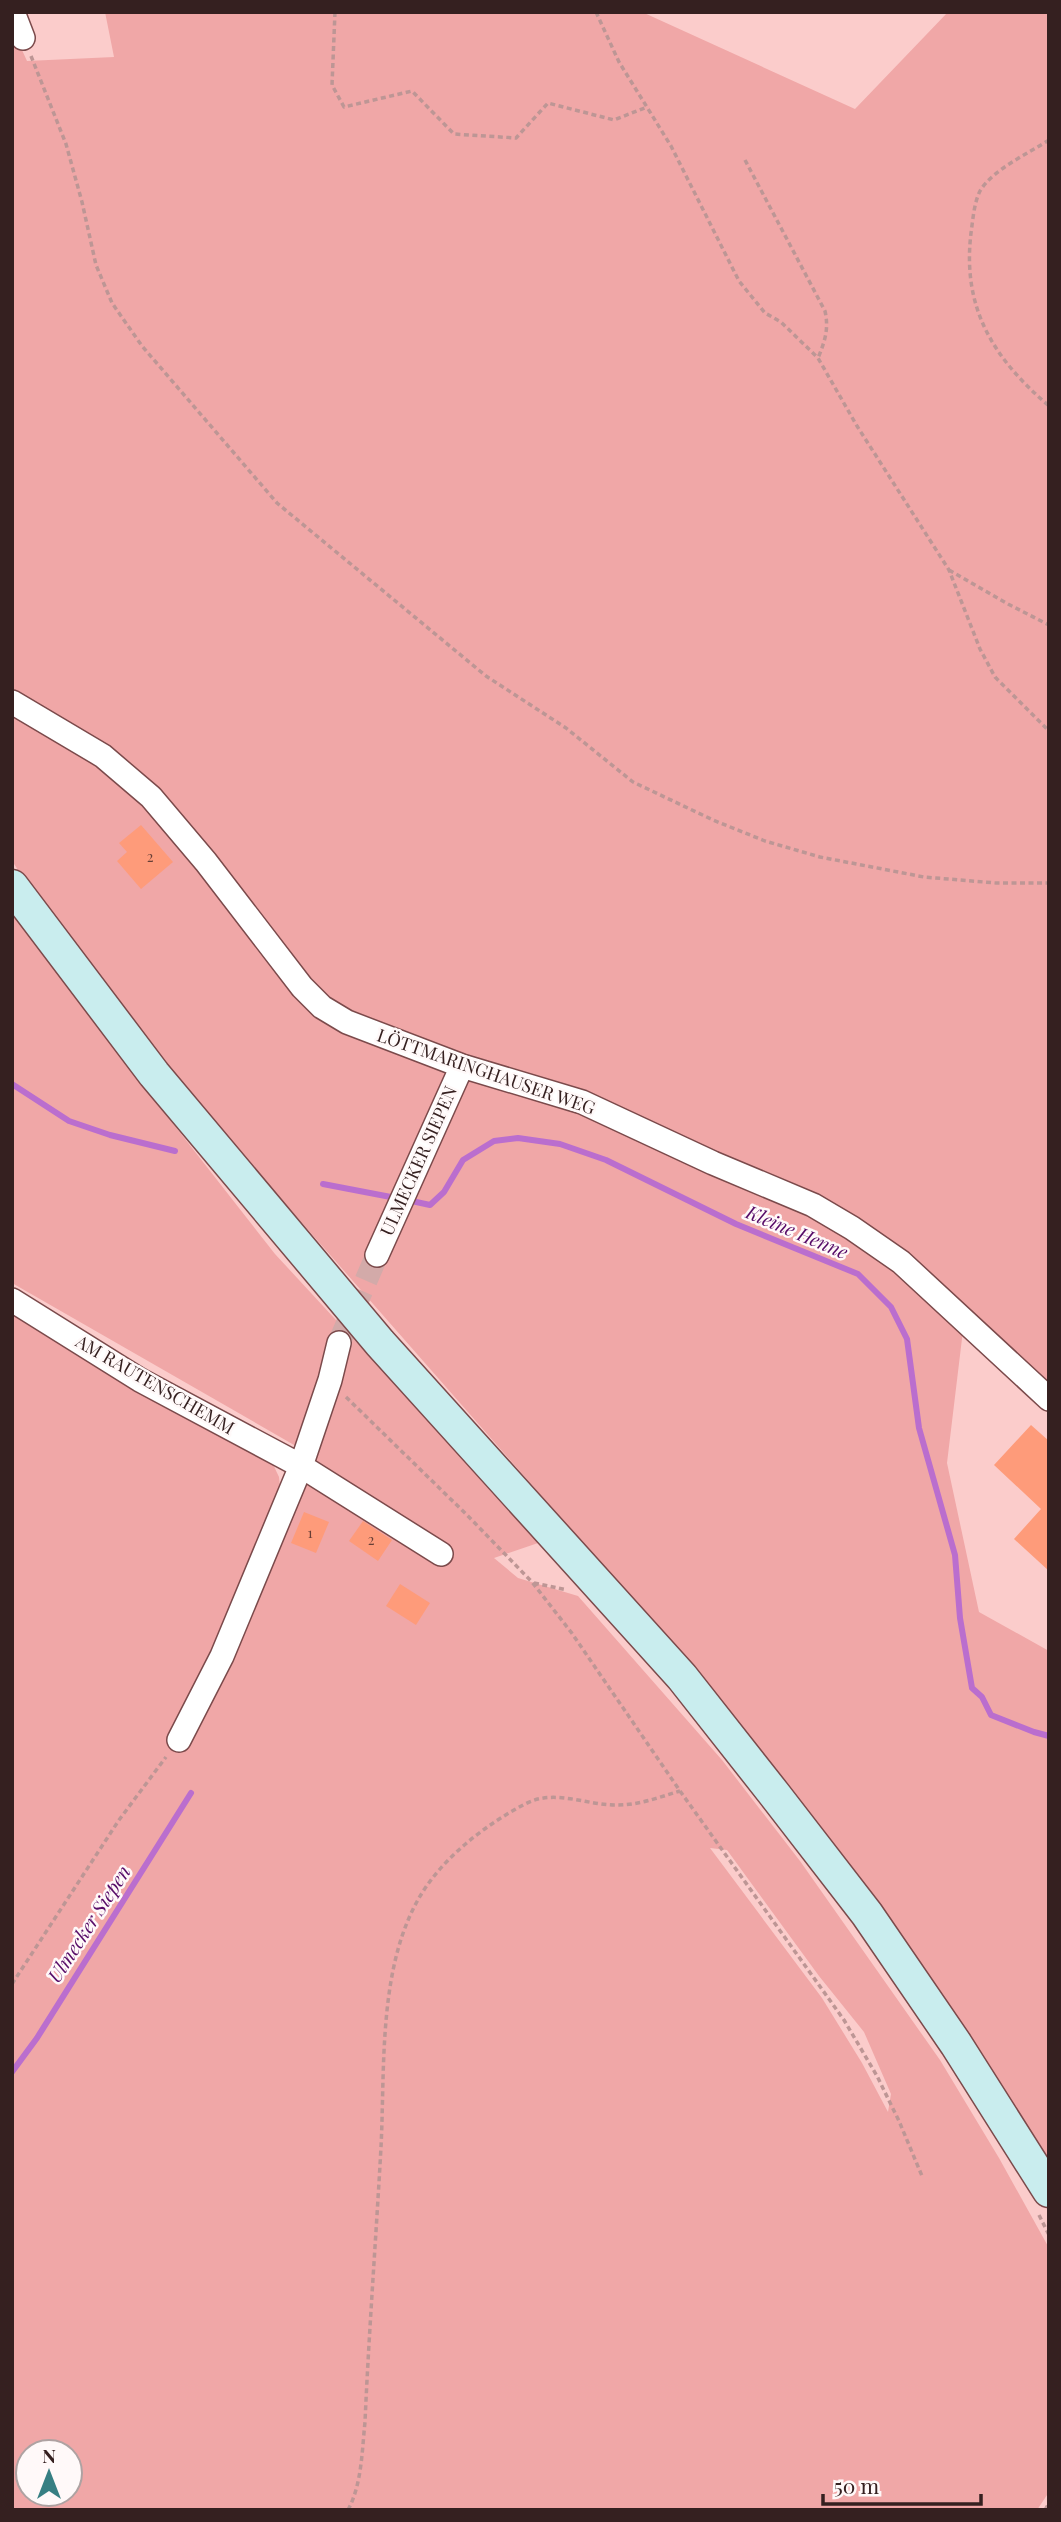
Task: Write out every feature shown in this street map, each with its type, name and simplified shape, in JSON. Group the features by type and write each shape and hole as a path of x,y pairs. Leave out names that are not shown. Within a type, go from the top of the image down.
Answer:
{"main road":[{"path":"12,886 155,1074 380,1343 682,1677 867,1914 956,2044 1049,2191"}],"street":[{"path":"13,12 23,38"},
{"name":"LÖTTMARINGHAUSER WEG","path":"12,702 103,756 151,797 206,862 302,987 322,1007 347,1022 462,1066 582,1102 713,1163 813,1205 901,1262 1049,1399"},
{"name":"ULMECKER SIEPEN","path":"377,1255 462,1066"},
{"name":"AM RAUTENSCHEMM","path":"12,1300 140,1380 301,1466"},
{"path":"179,1740 222,1656 301,1466 330,1380 339,1343"},
{"path":"301,1466 441,1554"}],"path":[{"path":"335,12 332,85 344,107 412,91 454,134 516,138 548,103 614,120 647,107"},
{"path":"596,12 619,62 676,157 739,281 765,313 781,322 818,358 857,426 949,570 980,649 995,677 1049,731"},
{"path":"23,38 66,144 96,265 112,303 142,346 277,503 486,676 566,728 633,782 765,841 820,857 924,877 996,883 1049,883"},
{"path":"1049,140 998,172 981,190 973,220 969,267 971,292 979,318 995,347 1024,382 1049,406"},
{"path":"745,160 825,311 827,338 818,358"},
{"path":"949,570 1049,625"},
{"path":"330,1380 467,1515 532,1583 571,1632 680,1791 845,2020 899,2121 922,2176"},
{"path":"532,1583 570,1591"},
{"path":"12,1984 119,1820 179,1740"},
{"path":"348,2510 353,2500 361,2463 365,2422 384,2050 391,1976 409,1919 435,1875 474,1838 526,1803 539,1798 559,1797 618,1805 638,1803 680,1791"},
{"path":"1045,2510 1049,2503"}],"shaded area":[{"path":"105,12 642,12 855,109 948,12 1049,12 1049,1399 964,1322 947,1463 979,1612 1049,1651 1049,2164 749,1741 581,1541 181,1085 51,919 12,861 12,28 27,61 114,57"},
{"path":"12,912 275,1254 541,1542 494,1558 518,1578 578,1596 722,1760 800,1861 940,2060 1049,2248 1049,2492 1037,2510 12,2510 12,1308 271,1460 279,1477 281,1497 315,1457 12,1283","holes":["710,1848 727,1850 819,1976 864,2032 891,2094 888,2112 822,1998"]}],"building":[{"path":"141,825 173,862 141,889 117,861 127,852 119,843"},
{"path":"1031,1425 1049,1441 1049,1571 1014,1539 1041,1509 994,1465"},
{"path":"304,1512 329,1522 316,1553 291,1543"},
{"path":"363,1521 392,1540 378,1561 349,1541"},
{"path":"400,1584 430,1603 416,1625 386,1606"}],"waterway":[{"name":"Kleine Henne","path":"12,1084 69,1121 110,1135 175,1151"},
{"name":"Kleine Henne","path":"407,1200 430,1205 444,1192 463,1160 494,1141 518,1138 560,1144 606,1160 736,1224 858,1274 891,1307 907,1339 919,1428 955,1555 960,1618 972,1688 982,1697 991,1715 1049,1736"},
{"name":"Kleine Henne","path":"323,1184 396,1198"},
{"name":"Ulmecker Siepen","path":"12,2072 37,2038 191,1793"}],"tunnel":[{"path":"339,1343 377,1255"}]}
